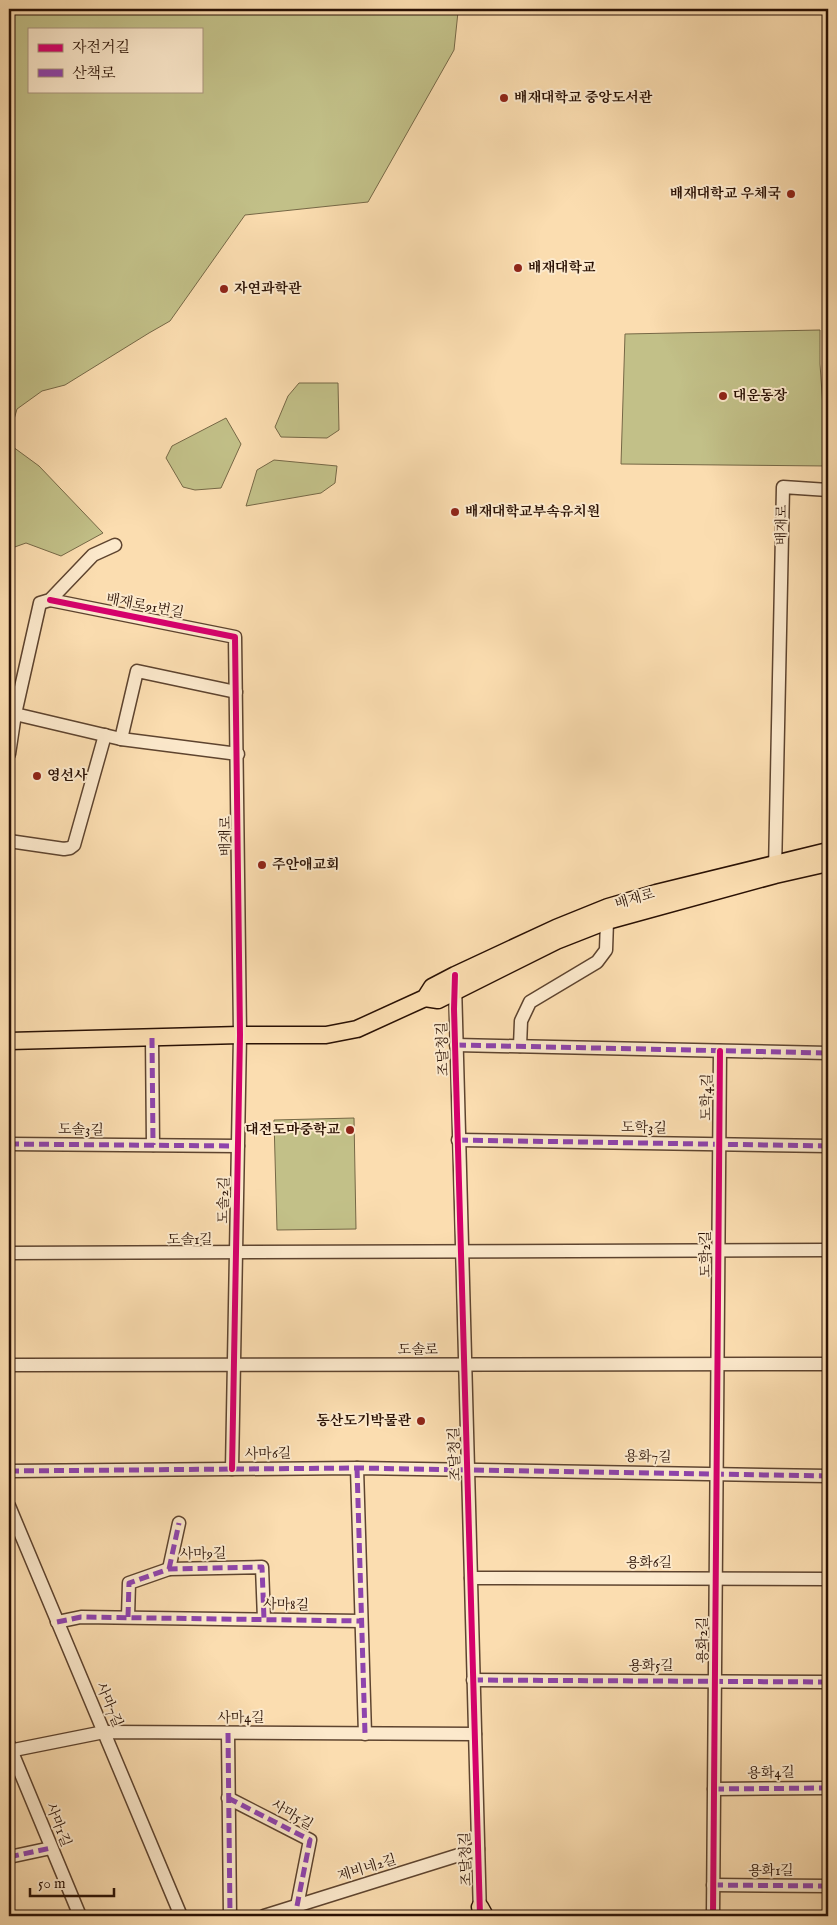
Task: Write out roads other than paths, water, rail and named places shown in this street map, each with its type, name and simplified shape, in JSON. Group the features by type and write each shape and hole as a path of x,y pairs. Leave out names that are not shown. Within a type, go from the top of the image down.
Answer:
{"main road":[{"name":"배재로","path":"455,983 556,928 608,906 658,899 775,869 828,851"},
{"name":"배재로","path":"775,869 828,863"},
{"name":"배재로","path":"9,1041 326,1036 357,1030 425,998 432,987 455,983 658,899"}],"street":[{"name":"배재로","path":"775,869 783,487 828,490"},
{"path":"9,754 15,714 40,604 50,600 94,555 115,545"},
{"name":"배재로91번길","path":"50,600 235,637"},
{"name":"배재로","path":"235,637 238,754 240,1036"},
{"path":"121,739 137,671 236,692"},
{"path":"15,714 121,739 238,754"},
{"path":"9,841 64,849 70,848 74,844 105,736"},
{"path":"520,1046 521,1021 530,1002 597,962 606,950 607,921"},
{"name":"조달청길","path":"455,983 464,1364 481,1914"},
{"name":"도솔2길","path":"232,1469 240,1036"},
{"path":"152,1038 153,1145"},
{"path":"456,1045 828,1053"},
{"name":"도학4길","path":"719,1144 720,1051"},
{"name":"도학3길","path":"458,1140 828,1146"},
{"name":"도솔3길","path":"9,1144 238,1146"},
{"name":"도학2길","path":"718,1364 719,1144"},
{"name":"도학2길","path":"461,1252 828,1250"},
{"name":"도솔1길","path":"9,1253 461,1252"},
{"name":"용화2길","path":"713,1916 718,1364"},
{"name":"도솔로","path":"9,1365 828,1364"},
{"path":"357,1468 365,1734"},
{"name":"용화7길","path":"468,1469 828,1476"},
{"name":"사마6길","path":"9,1471 468,1469"},
{"name":"사마7길","path":"9,1506 182,1916"},
{"path":"169,1569 179,1522"},
{"name":"사마9길","path":"128,1618 129,1583 169,1569 262,1567 264,1619"},
{"name":"용화6길","path":"471,1578 828,1578"},
{"name":"사마8길","path":"57,1622 81,1617 361,1621"},
{"name":"용화5길","path":"474,1680 828,1682"},
{"name":"사마4길","path":"10,1749 104,1732 475,1734"},
{"path":"228,1733 230,1916"},
{"name":"사마1길","path":"10,1749 80,1916"},
{"name":"용화4길","path":"714,1789 828,1788"},
{"name":"사마5길","path":"228,1798 310,1840 297,1906"},
{"path":"9,1857 51,1848"},
{"name":"제비네2길","path":"264,1916 478,1849"},
{"name":"용화1길","path":"713,1885 828,1886"}],"place":[{"name":"배재대학교 중앙도서관","path":"504,98"},
{"name":"배재대학교 우체국","path":"791,194"},
{"name":"배재대학교","path":"518,268"},
{"name":"자연과학관","path":"224,289"},
{"name":"대운동장","path":"723,396"},
{"name":"배재대학교부속유치원","path":"455,512"},
{"name":"영선사","path":"37,776"},
{"name":"주안애교회","path":"262,865"},
{"name":"대전도마중학교","path":"350,1130"},
{"name":"동산도기박물관","path":"421,1421"}]}
